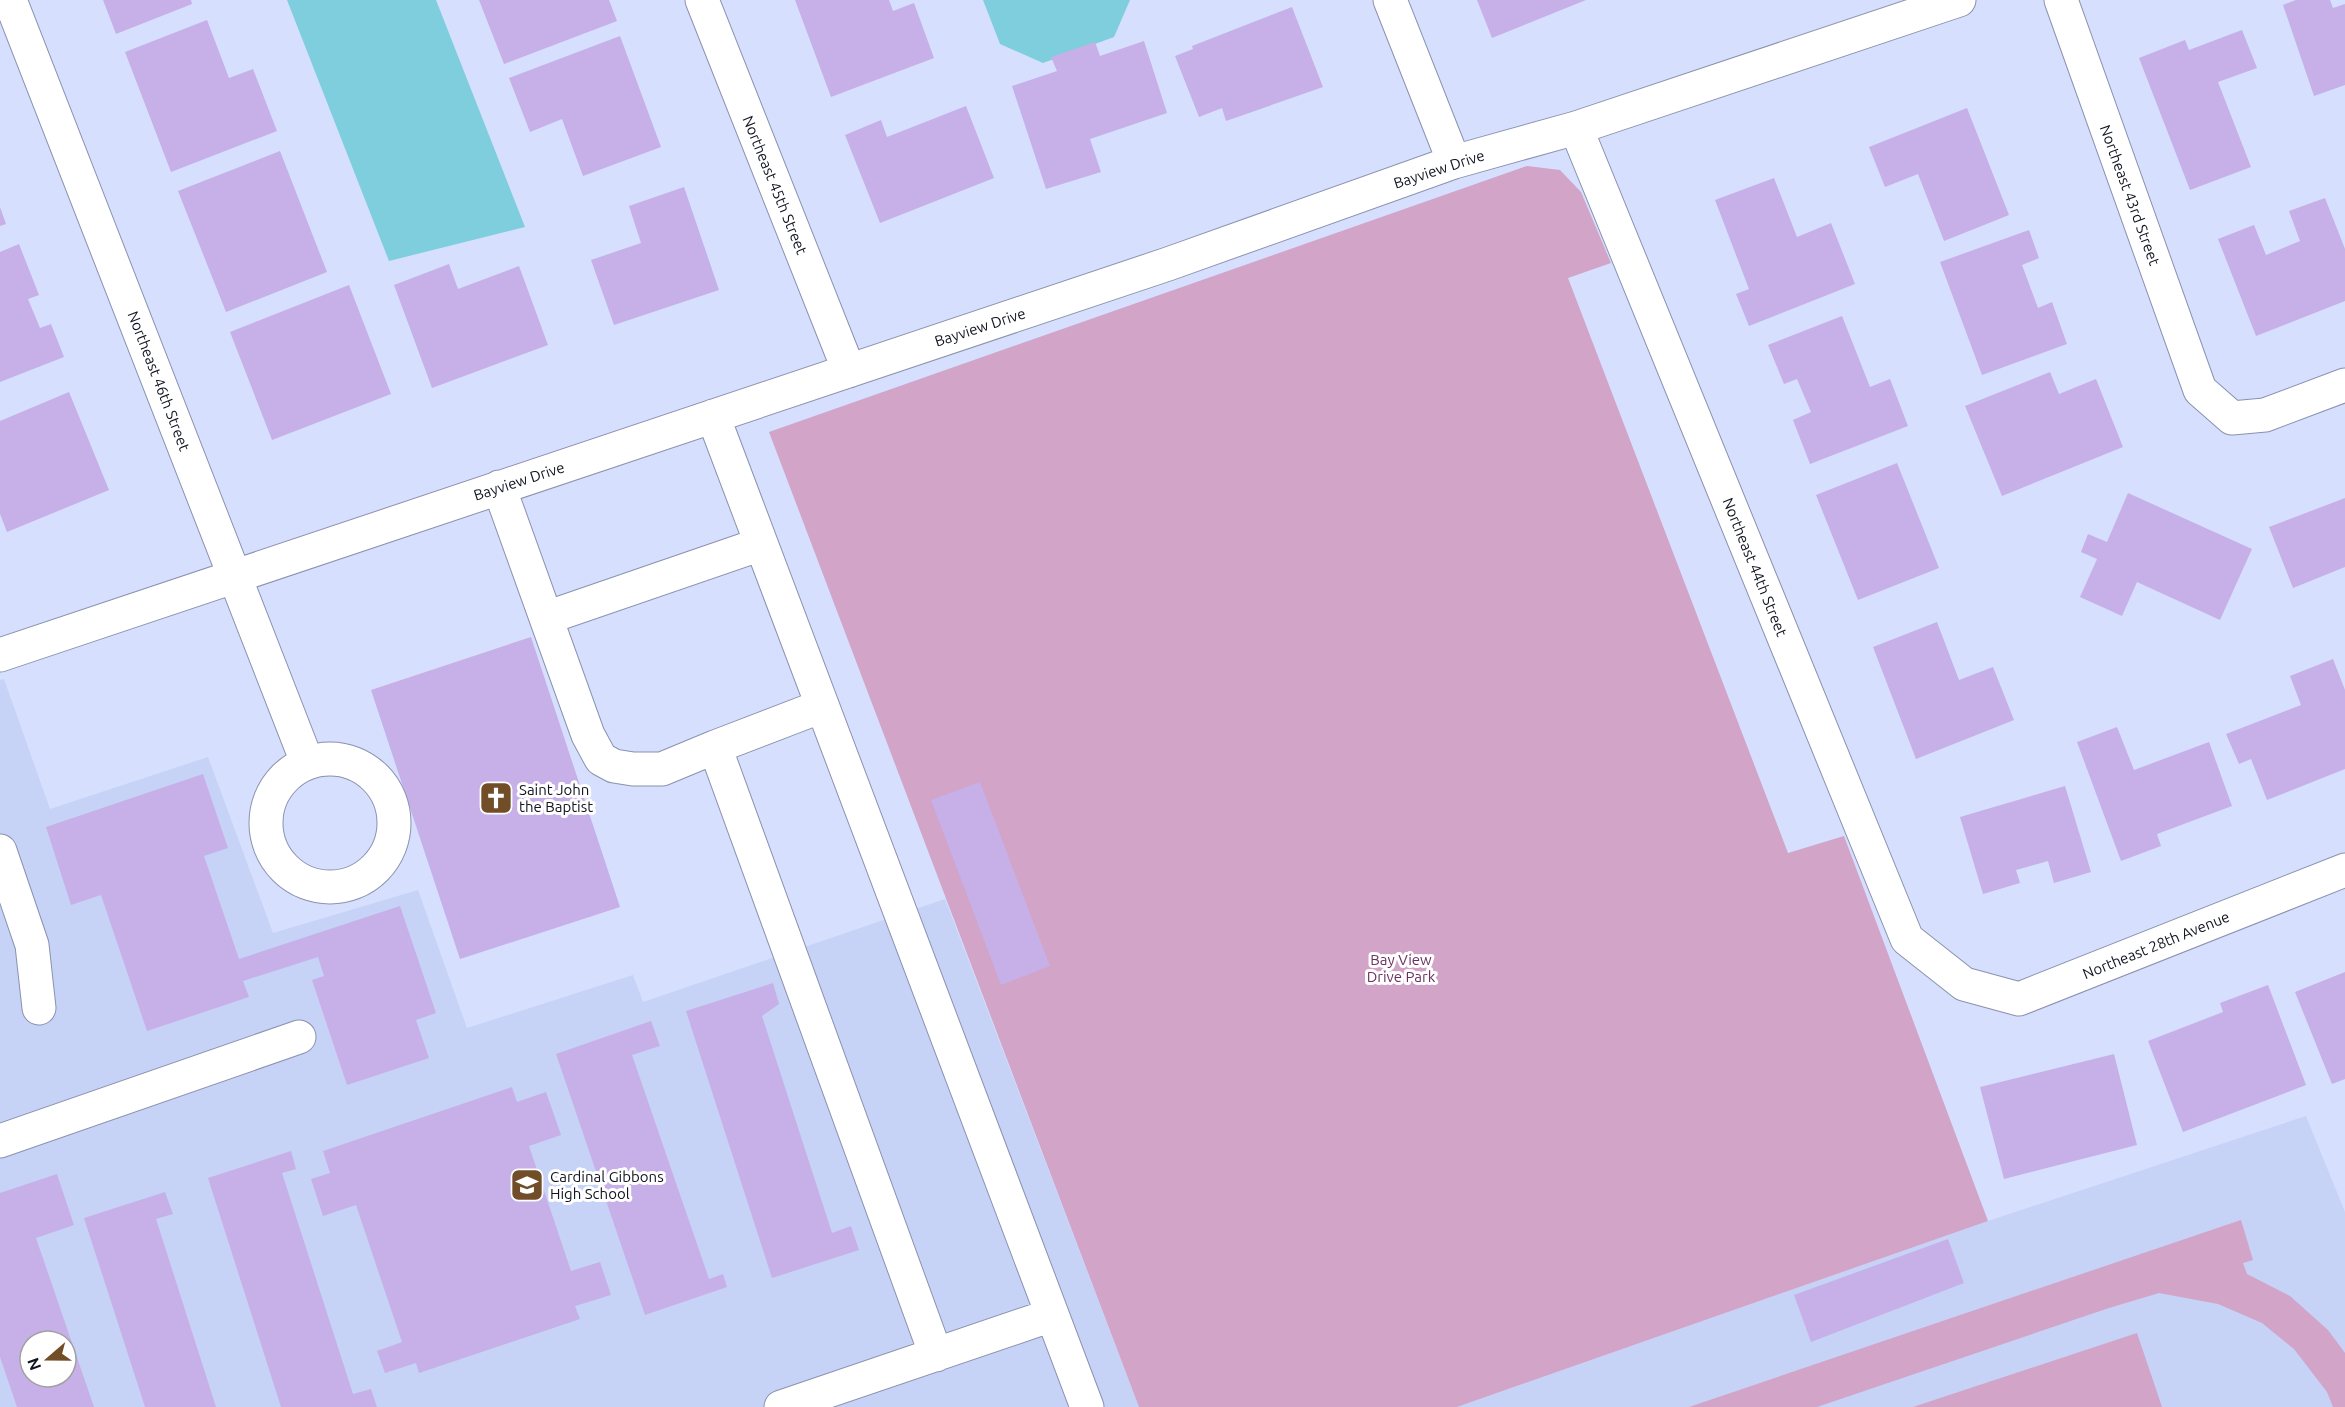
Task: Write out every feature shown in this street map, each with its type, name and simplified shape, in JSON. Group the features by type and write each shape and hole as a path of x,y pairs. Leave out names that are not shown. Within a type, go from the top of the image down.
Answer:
{"street":[{"name":"Northeast 46th Street","path":"10,0 307,762"},
{"name":"Northeast 45th Street","path":"702,0 849,371"},
{"path":"1390,0 1454,162"},
{"name":"Bayview Drive","path":"0,655 1168,264 1454,162 1576,128 1959,0"},
{"name":"Northeast 43rd Street","path":"2061,0 2200,390 2232,417 2265,416 2345,385"},
{"name":"Northeast 44th Street","path":"1576,128 1907,939 1964,984"},
{"path":"713,416 1087,1407"},
{"path":"499,487 588,735 601,759 614,766 633,770 662,769 822,706"},
{"path":"546,618 761,544"},
{"path":"715,747 936,1355"},
{"path":"0,852 32,945 39,1008"},
{"name":"Northeast 28th Avenue","path":"1964,984 2019,999 2345,870"},
{"path":"0,1141 299,1037"},
{"path":"781,1407 1052,1315"}],"shaded area":[{"path":"287,0 436,0 525,227 389,261"},
{"path":"983,0 1130,0 1114,37 1043,63 1000,44"},
{"name":"Cardinal Gibbons High School","path":"4,679 50,809 208,757 273,933 418,890 467,1028 633,975 643,1002 945,899 1139,1407 0,1407 0,680"},
{"path":"2306,1116 2345,1212 2345,1407 1457,1407 1988,1221"}],"green space":[{"name":"Bay View Drive Park","path":"1527,166 1560,170 1581,192 1611,263 1568,278 1788,853 1844,836 1988,1221 1457,1407 1139,1407 769,432"},
{"path":"2241,1220 2253,1260 2243,1263 2247,1274 2290,1296 2328,1330 2345,1353 2345,1407 2333,1407 2327,1392 2294,1349 2262,1323 2218,1304 2159,1293 1817,1407 1689,1407"},
{"path":"2137,1333 2162,1407 1913,1407"}],"building":[{"path":"103,0 191,0 192,4 116,34"},
{"path":"479,0 609,0 617,21 504,64"},
{"path":"795,0 889,0 893,11 914,3 934,58 831,97"},
{"path":"1477,0 1586,0 1492,38"},
{"path":"2296,0 2330,0 2333,8 2345,4 2345,85 2314,96 2283,5"},
{"path":"1292,7 1323,87 1226,121 1222,108 1199,117 1175,56 1193,49 1192,46"},
{"path":"207,20 229,78 253,69 277,131 171,172 125,52"},
{"path":"2242,30 2257,68 2218,82 2251,167 2190,190 2139,58 2185,40 2189,50"},
{"path":"620,36 661,147 583,176 562,119 530,132 509,78"},
{"path":"1144,41 1167,113 1090,139 1101,172 1046,189 1012,86 1057,71 1051,57 1095,42 1100,56"},
{"path":"966,106 994,178 880,223 845,135 881,120 887,137"},
{"path":"1967,108 2009,215 1944,241 1918,174 1885,187 1869,147"},
{"path":"280,151 327,272 226,312 178,191"},
{"path":"1774,178 1797,237 1831,223 1855,284 1749,326 1736,294 1749,289 1715,200"},
{"path":"684,187 719,290 614,325 591,260 641,243 629,206"},
{"path":"2325,198 2345,249 2345,301 2256,336 2218,239 2254,225 2266,255 2300,241 2289,211"},
{"path":"0,207 6,224 0,226"},
{"path":"2029,230 2039,258 2022,265 2038,308 2052,302 2067,344 1982,375 1940,262"},
{"path":"19,244 39,295 28,299 40,328 51,324 64,357 0,382 0,252"},
{"path":"449,264 458,289 519,266 548,345 432,388 394,285"},
{"path":"349,285 391,394 272,440 230,332"},
{"path":"1842,316 1870,387 1890,379 1908,426 1810,464 1793,420 1811,412 1797,379 1784,384 1768,345"},
{"path":"2050,372 2059,394 2096,379 2123,447 2002,496 1965,406"},
{"path":"69,392 109,490 7,532 0,514 0,421"},
{"path":"1897,463 1939,568 1858,600 1816,495"},
{"path":"2128,493 2252,549 2220,620 2137,582 2122,616 2080,597 2097,559 2081,552 2088,534 2107,542"},
{"path":"2345,498 2345,567 2293,588 2269,527"},
{"path":"1937,622 1959,680 1993,667 2014,720 1916,759 1873,647"},
{"name":"Saint John the Baptist","path":"531,637 620,907 460,959 371,690"},
{"path":"2333,659 2345,690 2345,769 2267,800 2251,759 2239,764 2226,734 2301,705 2290,676"},
{"path":"2117,727 2134,770 2209,742 2232,806 2157,834 2161,846 2121,861 2077,742"},
{"path":"203,774 228,848 204,856 239,959 400,906 436,1013 416,1020 429,1058 347,1085 312,980 324,976 318,957 243,981 249,997 147,1031 101,895 71,905 46,827"},
{"path":"980,782 1050,966 1001,985 931,800"},
{"path":"2065,786 2091,872 2054,883 2048,861 2016,870 2020,883 1983,894 1960,817"},
{"path":"2345,972 2345,1079 2332,1084 2295,992"},
{"path":"773,983 779,1004 762,1016 832,1233 851,1226 859,1250 772,1278 686,1011"},
{"path":"2268,985 2306,1085 2183,1132 2148,1041 2223,1012 2220,1003"},
{"path":"651,1021 660,1046 632,1055 709,1279 723,1274 727,1287 645,1315 556,1054"},
{"path":"2114,1054 2137,1145 2004,1179 1980,1087"},
{"path":"512,1087 517,1102 546,1092 561,1135 529,1146 571,1271 600,1262 611,1295 575,1306 580,1319 419,1373 416,1363 385,1373 377,1351 402,1342 356,1205 323,1216 311,1179 330,1173 323,1151"},
{"path":"291,1151 296,1169 282,1173 353,1394 371,1389 377,1407 281,1407 208,1178"},
{"path":"57,1174 74,1225 36,1238 67,1329 18,1329 18,1389 78,1389 78,1360 94,1407 17,1407 0,1357 0,1193"},
{"path":"165,1192 173,1214 156,1219 216,1407 145,1407 84,1218"},
{"path":"1948,1239 1964,1283 1811,1342 1794,1295"}],"place":[{"name":"Saint John the Baptist","path":"496,798"},
{"name":"Cardinal Gibbons High School","path":"527,1185"}]}
